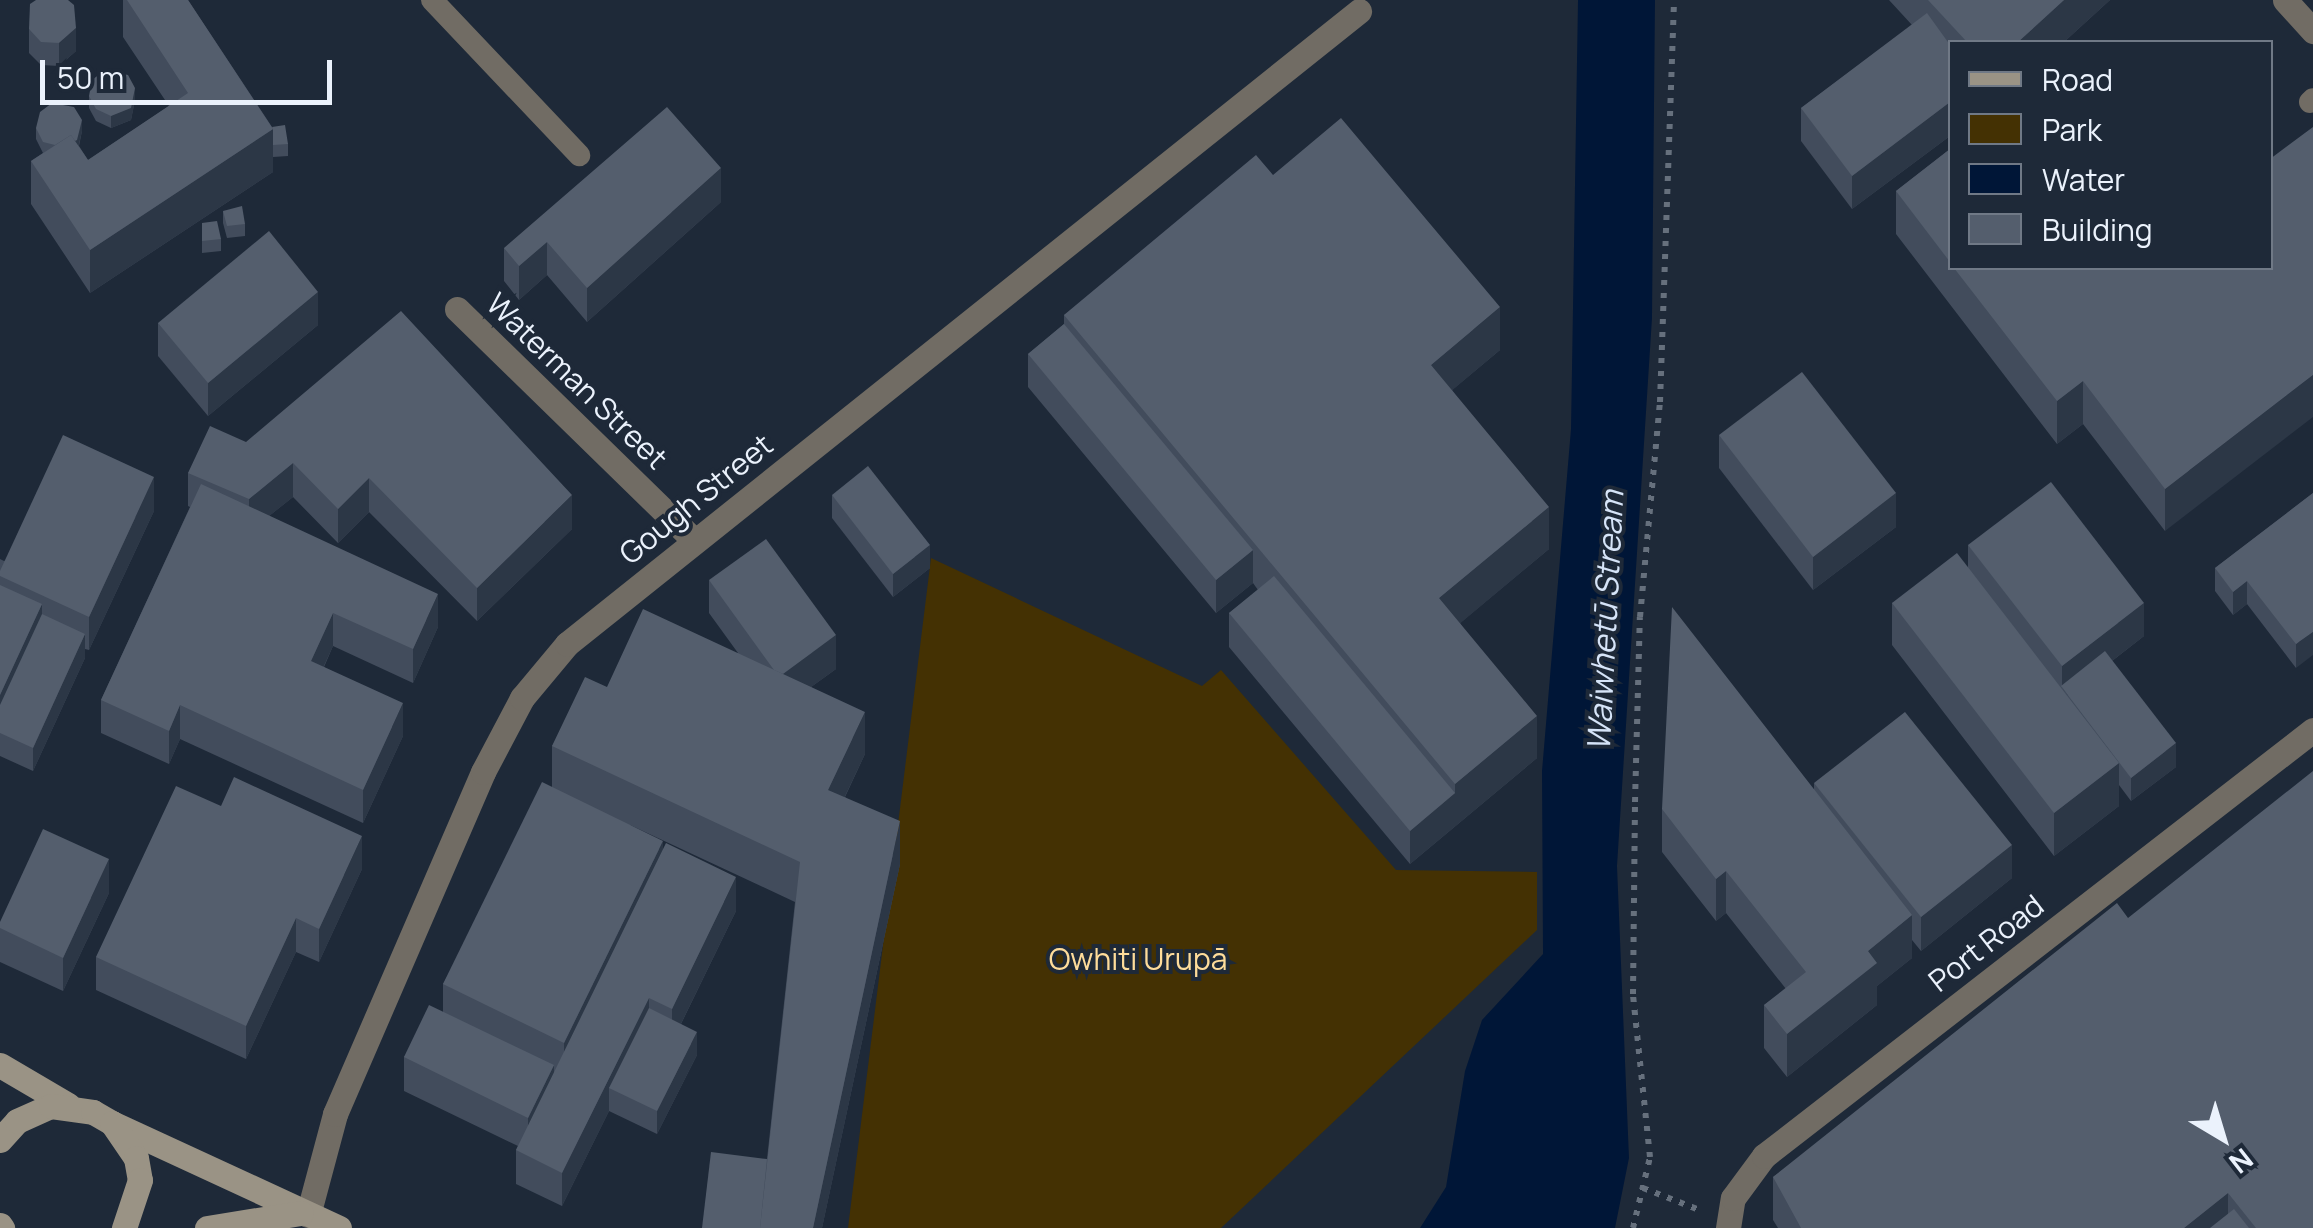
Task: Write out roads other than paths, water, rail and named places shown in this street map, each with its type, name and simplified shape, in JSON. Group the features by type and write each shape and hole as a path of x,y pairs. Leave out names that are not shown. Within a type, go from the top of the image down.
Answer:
{"main road":[{"path":"0,1065 26,1086 339,1228"},
{"path":"0,1140 34,1112 72,1106"},
{"path":"112,1123 136,1158 140,1180 124,1228"},
{"path":"208,1228 305,1214"}],"street":[{"path":"2286,0 2313,31"},
{"name":"Gough Street","path":"305,1214 335,1114 522,698 567,644 1358,12"},
{"name":"Waterman Street","path":"457,310 695,542"},
{"name":"Port Road","path":"1729,1225 1733,1198 1764,1156 2313,730"}],"lane":[{"path":"432,0 579,154"}],"water":[{"name":"Waiwhetū Stream","path":"1578,0 1655,0 1652,318 1617,866 1629,1158 1615,1228 1420,1228 1446,1187 1465,1071 1482,1020 1543,954 1542,771 1571,429"}],"park label":[{"name":"Owhiti Urupā","path":"1138,959"}]}
